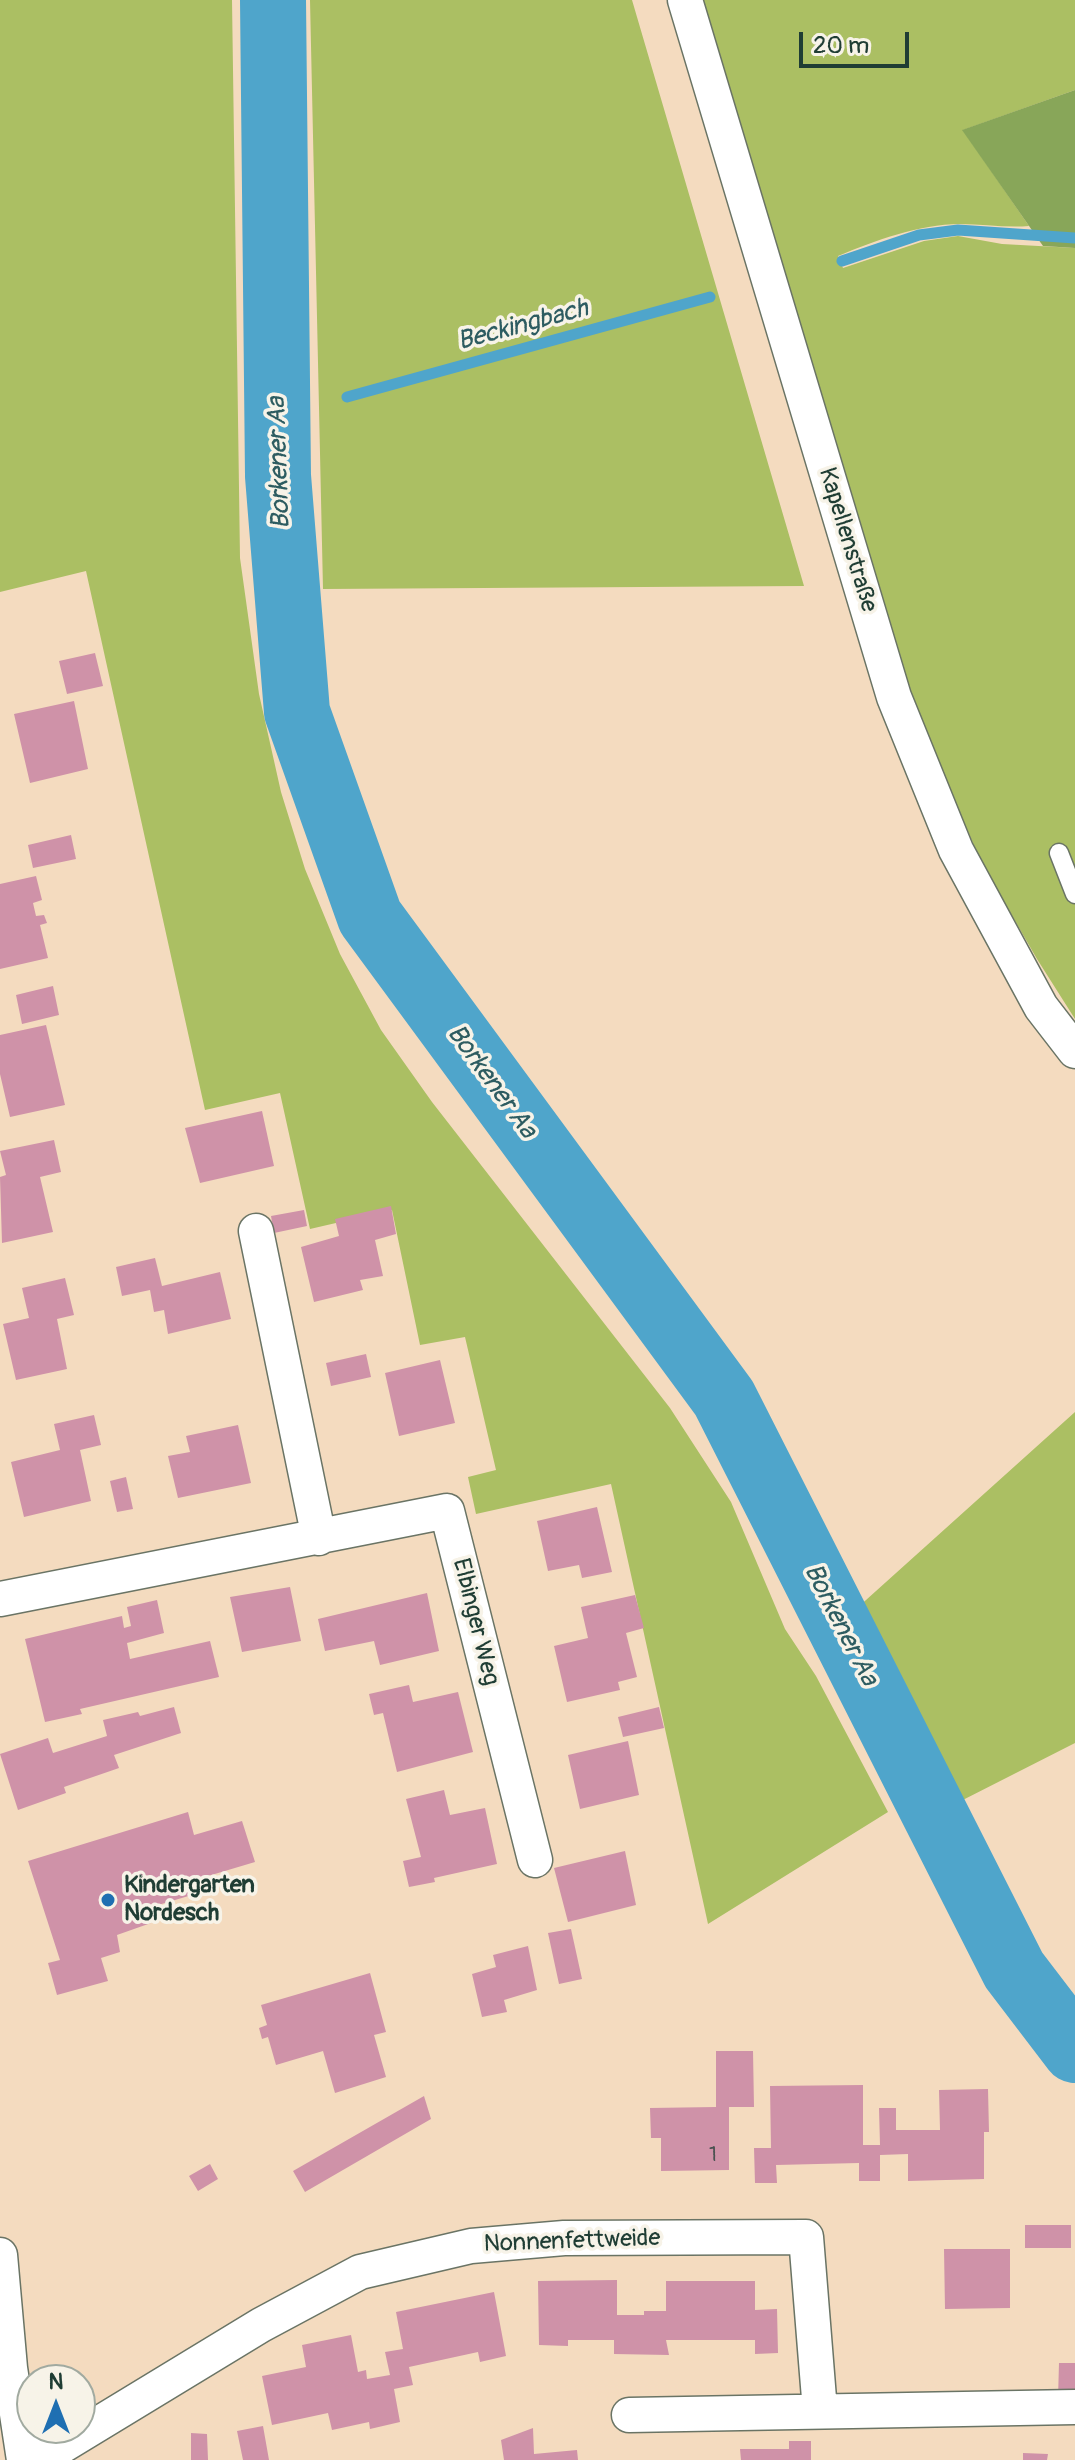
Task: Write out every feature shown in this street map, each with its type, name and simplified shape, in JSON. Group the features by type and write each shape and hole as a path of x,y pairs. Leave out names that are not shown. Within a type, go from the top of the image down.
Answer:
{"street":[{"name":"Kapellenstraße","path":"685,0 894,697 956,850 1041,1007 1069,1033"},
{"path":"256,1231 319,1538"},
{"name":"Elbinger Weg","path":"0,1599 447,1511 535,1860"},
{"name":"Nonnenfettweide","path":"24,2459 57,2449 261,2325 360,2272 471,2246 564,2238 806,2237 820,2411"},
{"path":"0,2255 10,2368 24,2459"},
{"path":"629,2415 1075,2407"}],"lane":[{"path":"1059,853 1075,894"}],"green space":[{"path":"0,0 232,0 240,558 259,694 281,792 305,869 340,954 381,1030 432,1102 670,1408 731,1502 785,1629 816,1676 888,1812 708,1924 611,1484 476,1514 468,1477 496,1470 465,1337 420,1345 392,1210 310,1229 280,1093 205,1110 86,571 0,592"},
{"path":"310,0 632,0 804,586 323,589"},
{"path":"702,0 1075,0 1075,90 963,130 1029,226 960,224 929,227 882,239 838,256 843,268 924,241 958,236 1002,244 1075,248 1075,1019 981,862 914,705"},
{"path":"1075,90 1075,248 1043,246 962,130"},
{"path":"1075,1412 1075,1743 951,1806 856,1609"}],"building":[{"path":"95,653 103,686 67,694 59,661"},
{"path":"74,701 88,769 30,783 14,714"},
{"path":"71,835 76,859 33,868 28,845"},
{"path":"36,876 42,900 33,903 36,916 44,915 47,923 40,925 48,958 0,969 0,884"},
{"path":"53,986 59,1015 22,1024 16,995"},
{"path":"46,1025 65,1105 10,1117 0,1074 0,1035"},
{"path":"262,1111 274,1166 200,1183 185,1128"},
{"path":"54,1140 61,1172 40,1177 53,1232 2,1243 0,1177 6,1175 0,1151"},
{"path":"391,1206 396,1234 375,1240 383,1276 360,1280 363,1290 314,1302 301,1247 339,1236 335,1219"},
{"path":"304,1210 307,1226 274,1233 271,1216"},
{"path":"155,1258 162,1286 220,1272 231,1319 168,1334 164,1310 154,1312 150,1290 122,1296 116,1267"},
{"path":"65,1278 74,1315 57,1319 67,1369 16,1380 3,1324 29,1318 22,1288"},
{"path":"366,1354 371,1377 331,1386 326,1363"},
{"path":"440,1360 455,1423 399,1436 385,1373"},
{"path":"94,1415 101,1445 80,1450 91,1501 24,1517 11,1462 60,1450 54,1424"},
{"path":"238,1425 251,1483 178,1498 168,1456 190,1452 186,1436"},
{"path":"126,1477 133,1509 117,1512 110,1481"},
{"path":"597,1507 612,1572 582,1578 579,1565 548,1571 537,1521"},
{"path":"290,1587 301,1641 242,1652 230,1597"},
{"path":"427,1593 439,1651 380,1665 374,1641 325,1651 318,1619"},
{"path":"635,1595 644,1628 626,1633 637,1677 618,1682 620,1690 567,1702 554,1646 588,1638 581,1607"},
{"path":"157,1600 164,1633 127,1643 130,1659 210,1641 219,1677 80,1709 82,1714 45,1722 25,1639 122,1616 124,1628 131,1626 127,1607"},
{"path":"409,1685 413,1702 458,1692 473,1752 397,1772 383,1713 374,1715 369,1694"},
{"path":"174,1707 181,1733 114,1755 119,1768 64,1787 66,1793 18,1810 0,1754 48,1738 53,1753 107,1736 103,1720 138,1712 140,1716"},
{"path":"659,1707 664,1728 623,1737 618,1717"},
{"path":"628,1741 639,1795 580,1809 568,1755"},
{"path":"444,1790 450,1815 485,1808 497,1864 409,1887 403,1861 421,1857 406,1799"},
{"name":"Kindergarten Nordesch","path":"188,1812 194,1835 242,1821 255,1862 198,1879 202,1892 148,1908 151,1923 117,1935 120,1952 101,1958 108,1981 57,1995 48,1963 60,1960 28,1861"},
{"path":"625,1851 636,1905 568,1922 554,1868"},
{"path":"571,1929 582,1979 559,1984 548,1933"},
{"path":"528,1946 537,1990 504,2000 507,2012 482,2017 472,1974 496,1967 493,1955"},
{"path":"370,1973 386,2032 374,2035 386,2077 335,2093 323,2051 276,2065 268,2037 262,2039 259,2028 267,2025 261,2005"},
{"path":"716,2051 753,2051 754,2107 729,2107 729,2170 661,2171 661,2138 651,2138 650,2108 716,2107"},
{"path":"863,2085 863,2145 880,2145 879,2108 896,2108 896,2130 940,2130 939,2090 988,2089 989,2132 984,2132 984,2179 908,2181 908,2154 880,2155 880,2181 859,2181 859,2163 776,2165 777,2183 755,2183 754,2148 771,2148 770,2086"},
{"path":"424,2096 431,2119 305,2192 293,2171"},
{"path":"210,2164 218,2179 198,2191 189,2176"},
{"path":"1025,2225 1071,2225 1071,2248 1025,2248"},
{"path":"944,2249 1010,2249 1010,2308 945,2309"},
{"path":"617,2280 617,2315 666,2311 666,2281 755,2281 755,2310 777,2309 778,2353 755,2354 755,2340 666,2340 669,2355 614,2354 614,2340 568,2340 568,2346 539,2345 538,2281"},
{"path":"494,2292 506,2356 480,2362 478,2352 409,2367 413,2385 394,2389 400,2422 370,2429 369,2422 332,2430 328,2413 272,2425 262,2376 306,2367 302,2345 351,2335 358,2372 366,2370 367,2379 390,2375 385,2352 403,2349 396,2312"},
{"path":"1059,2363 1075,2363 1075,2398 1058,2399"},
{"path":"263,2426 269,2460 243,2460 237,2431"},
{"path":"533,2428 534,2454 577,2450 578,2460 504,2460 501,2440"},
{"path":"191,2433 207,2434 208,2460 191,2460"},
{"path":"789,2441 811,2441 811,2460 741,2460 740,2449 789,2449"},
{"path":"1023,2453 1048,2454 1047,2460 1023,2460"}],"waterway":[{"name":"Borkener Aa","path":"273,0 278,476 297,712 370,917 724,1398 1014,1970 1075,2050"},
{"name":"Beckingbach","path":"842,261 919,235 958,230 1075,238"},
{"name":"Beckingbach","path":"347,397 710,297"}],"place":[{"name":"Kindergarten Nordesch","path":"108,1900"}]}
